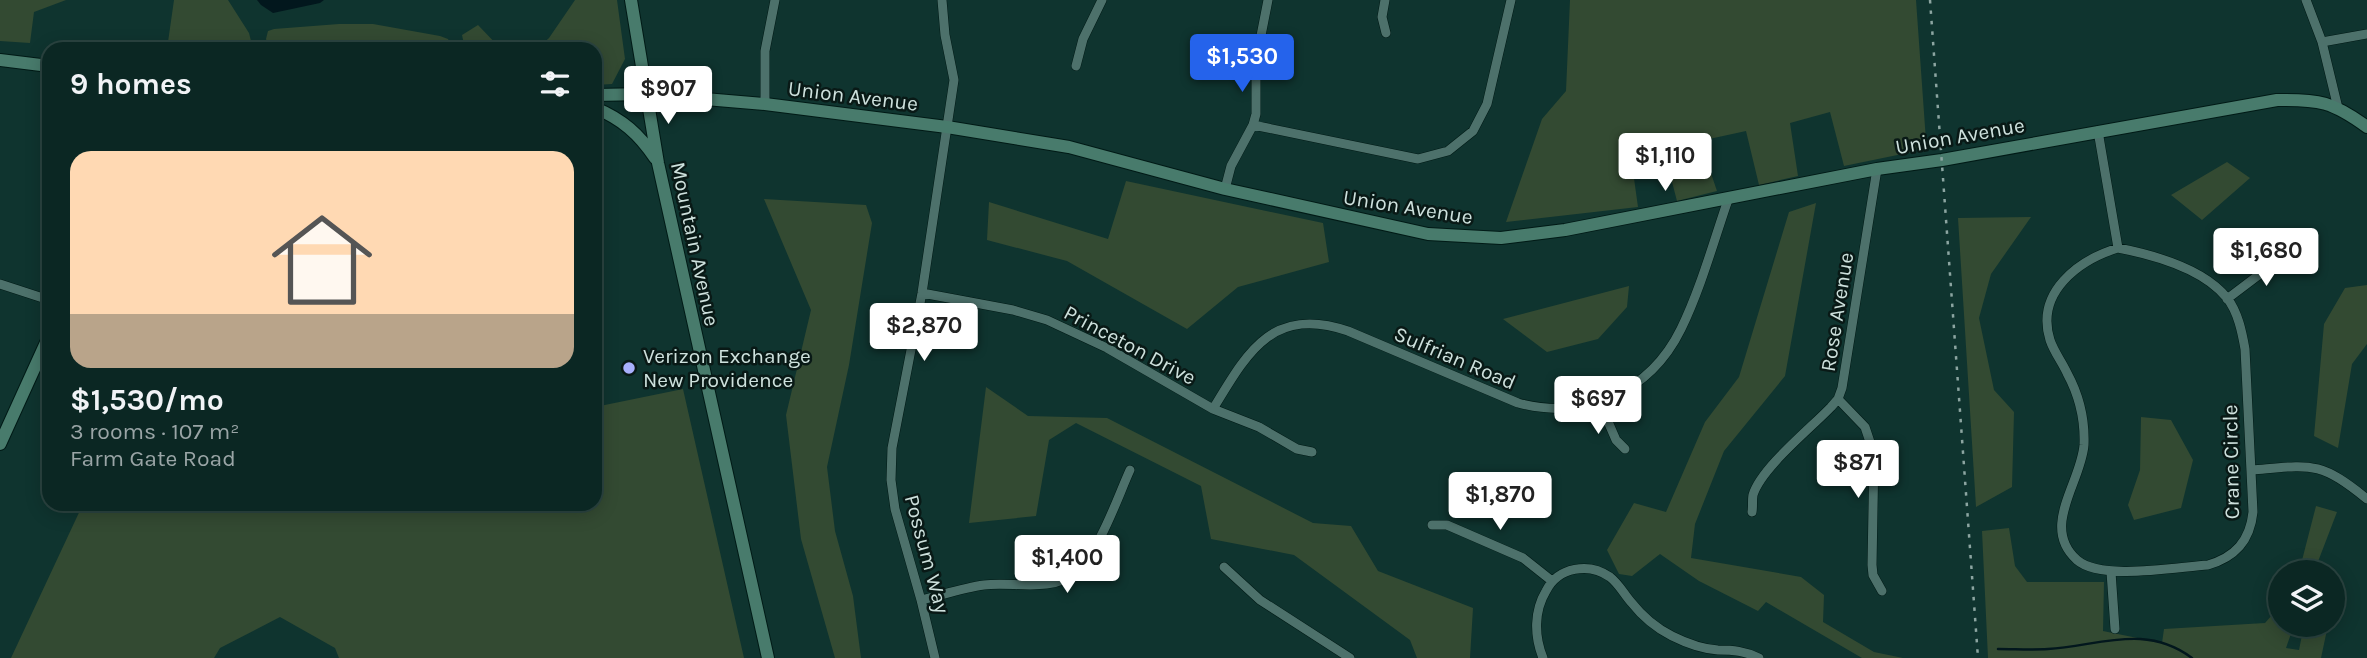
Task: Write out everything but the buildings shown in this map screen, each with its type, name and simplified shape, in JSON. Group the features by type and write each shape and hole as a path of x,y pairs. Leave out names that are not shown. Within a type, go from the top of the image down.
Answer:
{"main road":[{"name":"Mountain Avenue","path":"631,0 658,163 768,658"},
{"path":"0,60 42,65"},
{"name":"Union Avenue","path":"602,95 646,94 765,104 947,127 1069,147 1224,189 1403,230 1477,238 1565,230 1877,169 2277,100 2316,101 2338,108 2367,127"},
{"path":"602,111 614,115 629,126 658,163"},
{"path":"0,444 42,351"}],"street":[{"path":"765,104 765,51 775,0"},
{"name":"Possum Way","path":"935,658 895,509 891,480 892,448 922,293 954,80 945,35 942,0"},
{"path":"1076,66 1083,39 1102,0"},
{"path":"1224,189 1237,152 1253,125 1257,93 1256,61 1268,0"},
{"path":"1385,0 1382,17 1386,33"},
{"path":"1253,125 1418,159 1448,151 1472,131 1488,104 1511,0"},
{"path":"2306,0 2322,42 2338,108"},
{"path":"2322,42 2367,34"},
{"path":"2098,131 2119,248"},
{"name":"Rose Avenue","path":"1752,512 1753,496 1761,480 1838,399 1842,388 1877,169"},
{"name":"Sulfrian Road","path":"1213,409 1255,345 1279,331 1303,324 1319,324 1348,331 1518,403 1563,410 1600,403 1644,376 1673,343 1687,316 1729,197"},
{"name":"Crane Circle","path":"2119,248 2167,262 2197,275 2227,299 2239,324 2245,349 2252,470 2252,523 2246,539 2231,555 2208,565 2111,572 2095,570 2077,560 2062,534 2062,514 2082,459 2083,427 2078,398 2049,338 2052,300 2065,277 2081,263 2119,248"},
{"path":"2227,299 2260,274 2278,252"},
{"path":"0,284 42,298"},
{"name":"Princeton Drive","path":"922,293 1013,310 1047,320 1107,348 1213,409 1259,427 1297,449 1312,452"},
{"path":"1838,399 1865,427 1874,454 1872,565 1877,584 1882,591"},
{"path":"1600,403 1616,440 1625,449"},
{"path":"2252,470 2315,467 2332,473 2367,499"},
{"path":"921,600 998,583 1062,581 1082,565 1095,546 1130,470"},
{"path":"1432,525 1447,525 1523,558 1552,580"},
{"path":"1224,567 1260,600 1350,658"},
{"path":"1543,658 1537,637 1537,620 1543,596 1552,580 1572,570 1595,570 1612,579 1638,611 1671,635 1696,645 1741,651 1759,658"},
{"path":"2111,572 2115,629"}],"green space":[{"path":"0,0 66,0 34,12 30,43 0,41"},
{"path":"174,0 228,0 249,33 251,42 168,42"},
{"path":"575,0 617,0 625,59 612,84 602,85 602,42 545,42"},
{"path":"1570,0 1916,0 1926,141 1912,152 1844,166 1830,112 1790,123 1798,176 1759,185 1746,131 1700,141 1717,191 1677,201 1663,148 1631,157 1638,207 1506,222 1542,119 1566,91"},
{"path":"373,24 440,36 449,42 267,42 268,31"},
{"path":"478,25 494,42 464,42 462,35"},
{"path":"2227,162 2250,178 2202,220 2171,195"},
{"path":"1126,181 1323,223 1329,262 1238,287 1187,329 1067,261 987,240 989,202 1108,239"},
{"path":"764,199 866,205 872,223 849,365 827,467 835,531 853,596 861,658 835,658 801,539 786,415 811,310"},
{"path":"1816,203 1785,376 1724,451 1695,524 1691,558 1801,577 1824,595 1823,622 1874,652 1903,658 1862,658 1766,602 1758,611 1699,581 1660,554 1632,576 1619,574 1607,550 1634,503 1666,512 1705,422 1739,377 1789,212"},
{"path":"2031,217 1991,274 1979,318 1994,390 2014,412 2012,487 1976,507 1958,218"},
{"path":"2367,285 2367,344 2352,364 2338,448 2314,436 2324,324 2345,288"},
{"path":"1629,286 1627,307 1598,339 1547,352 1503,319"},
{"path":"986,387 1028,416 1107,418 1313,523 1351,526 1378,571 1473,608 1470,658 1417,658 1410,640 1294,555 1211,539 1201,486 1076,423 1049,440 1036,516 969,523"},
{"path":"683,389 744,658 339,658 335,648 280,617 220,648 214,658 11,658 80,511 602,511 602,406"},
{"path":"2141,417 2171,420 2193,460 2181,508 2134,520 2128,505 2140,470"},
{"path":"2316,506 2337,512 2319,560 2302,560"},
{"path":"2009,528 2015,566 2027,582 2104,582 2103,631 2162,643 2164,629 2265,623 2268,620 2268,637 2290,637 2286,648 2299,650 2302,637 2325,637 2321,658 1988,658 1982,531"}],"water":[{"path":"257,0 324,0 273,13"}],"waterway":[{"path":"1998,649 2048,649 2139,639 2174,647 2192,658"}],"railway":[{"path":"1930,0 1978,658"}],"place":[{"name":"Verizon Exchange New Providence","path":"629,368"}]}
